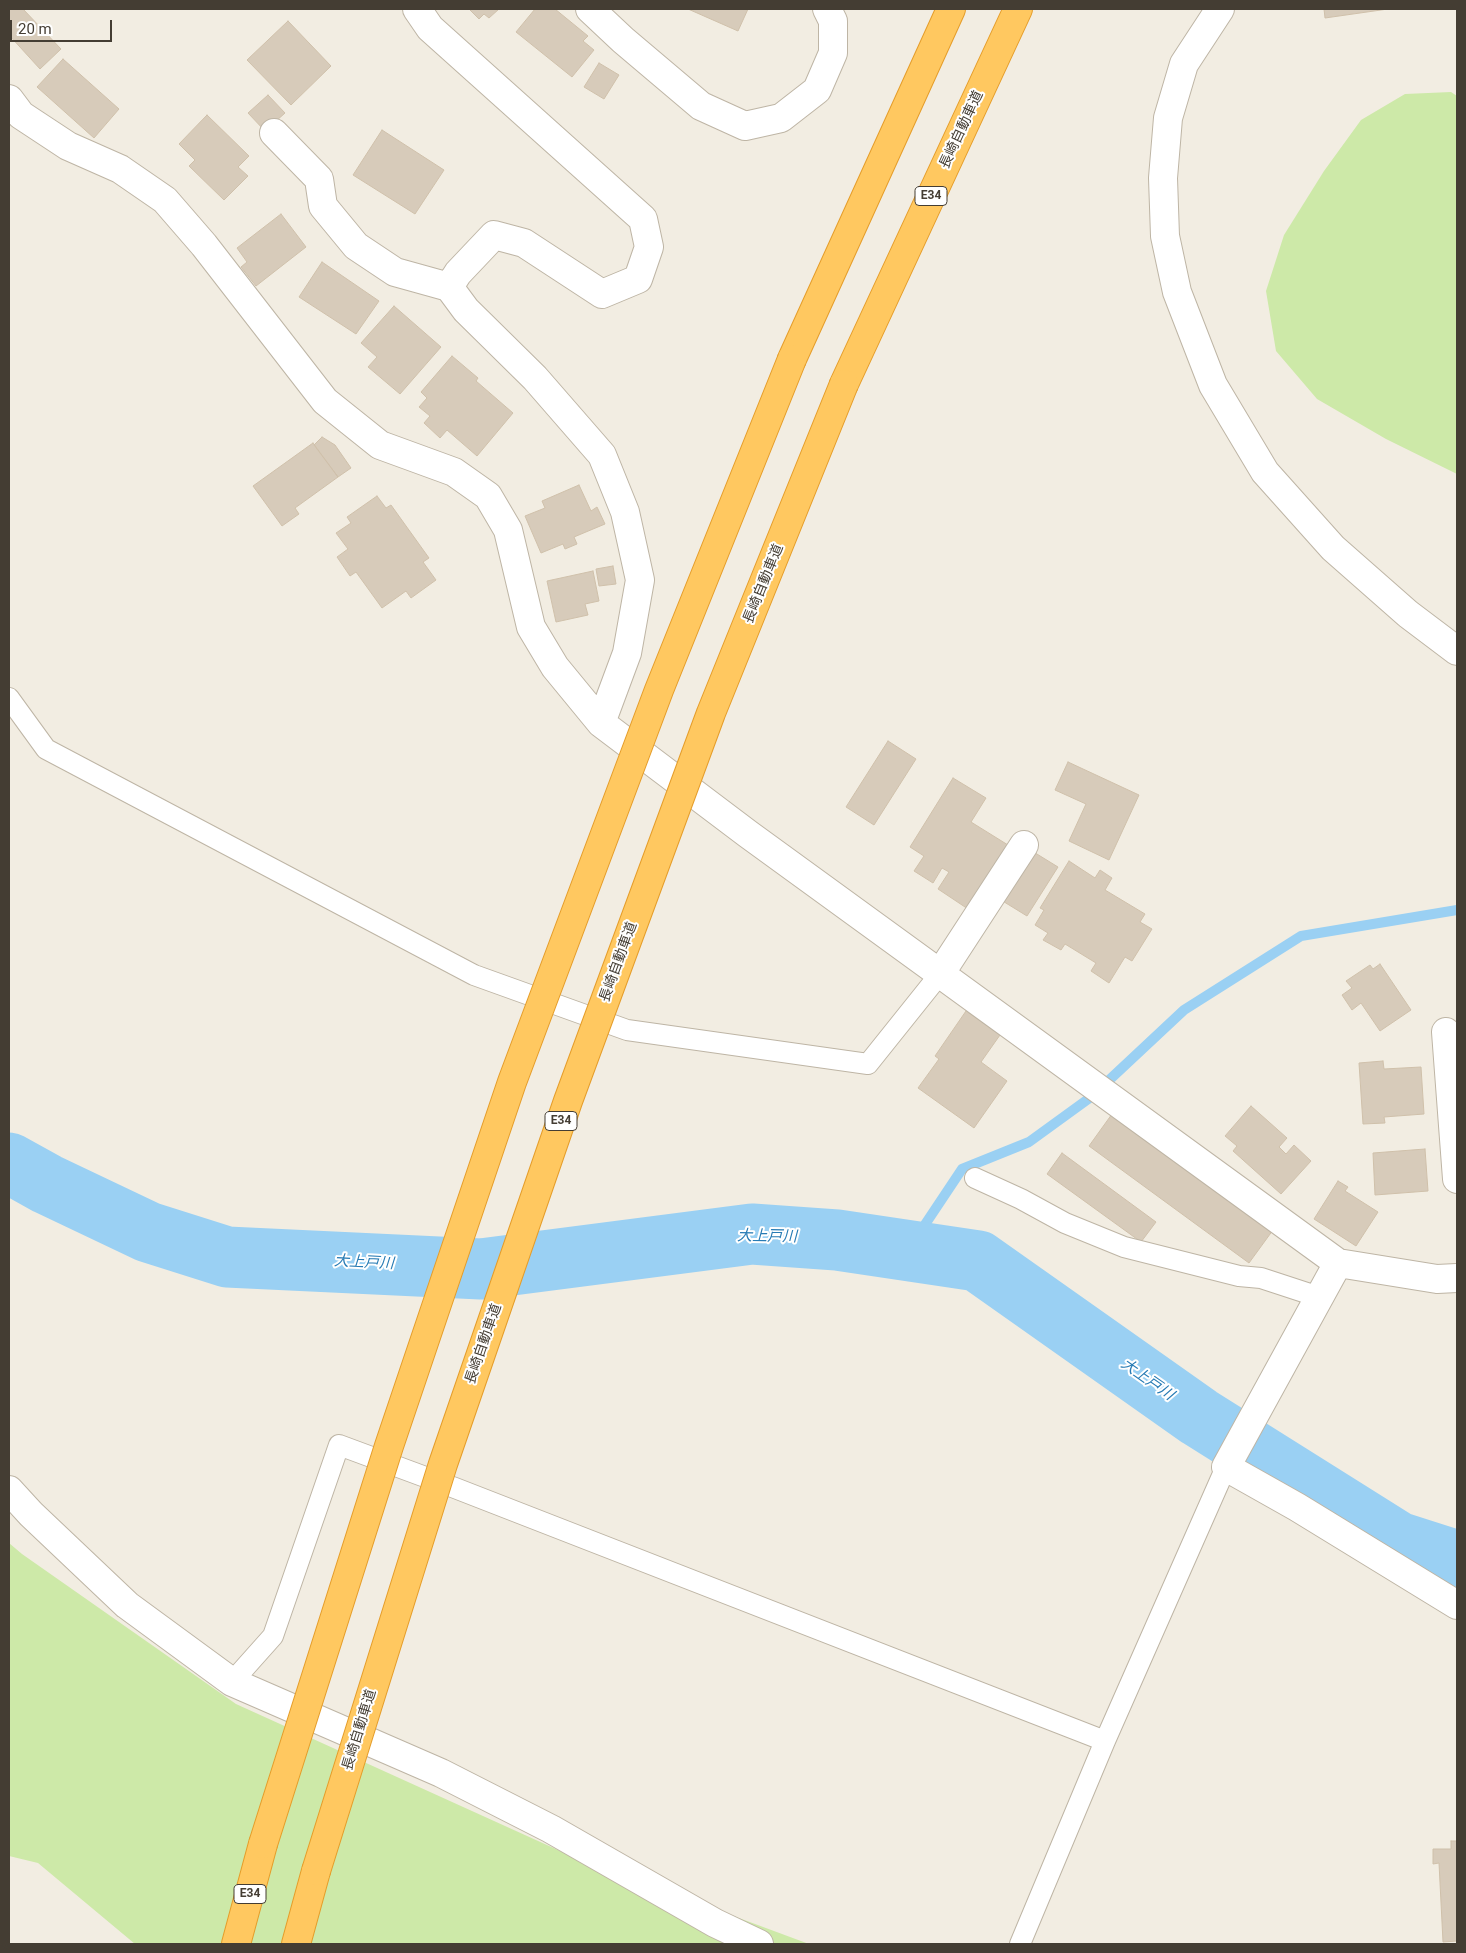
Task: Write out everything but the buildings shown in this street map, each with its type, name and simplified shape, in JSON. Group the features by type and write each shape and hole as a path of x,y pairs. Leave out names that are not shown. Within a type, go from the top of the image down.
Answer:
{"highway":[{"name":"E34","path":"236,1944 264,1844 389,1446 512,1082 659,690 792,359 950,9"},
{"name":"長崎自動車道","path":"296,1944 316,1871 443,1464 568,1101 711,714 844,384 1018,9"}],"street":[{"path":"417,9 430,28 643,219 650,247 638,279 602,294 524,243 494,235 458,272 449,288"},
{"path":"590,9 623,40 701,106 746,126 781,118 818,90 833,53 833,21 827,9"},
{"path":"1220,9 1184,64 1168,118 1163,178 1165,236 1177,292 1213,385 1265,472 1333,548 1408,614 1457,651"},
{"path":"9,99 21,114 68,146 120,169 164,200 204,244 326,401 380,445 454,472 488,496 508,530 531,627 556,667 601,723 748,834 1338,1263 1436,1279 1457,1278"},
{"path":"274,133 319,179 324,206 356,246 395,272 449,288 466,310 535,378 602,455 625,512 640,580 627,653 601,723"},
{"path":"940,974 1024,845"},
{"path":"1446,1032 1457,1179"},
{"path":"1338,1263 1226,1467 1297,1507 1457,1605"},
{"path":"9,1490 31,1514 127,1605 232,1682 442,1773 551,1829 715,1923 759,1944"}],"lane":[{"path":"9,698 46,749 474,975 627,1030 868,1064 940,974"},
{"path":"975,1178 1021,1199 1065,1223 1124,1247 1239,1276 1261,1278 1319,1297"},
{"path":"232,1682 273,1636 339,1445 464,1491 1105,1741"},
{"path":"1020,1944 1105,1741 1226,1467"}],"green space":[{"path":"1451,92 1457,96 1457,474 1386,439 1317,399 1276,351 1266,291 1284,235 1324,171 1361,120 1405,94"},
{"path":"9,1543 236,1704 569,1855 809,1944 135,1944 38,1863 9,1856"}],"waterway":[{"path":"908,1250 962,1169 1029,1142 1091,1097 1184,1010 1301,936 1457,910"},
{"name":"大上戸川","path":"9,1163 47,1184 148,1232 227,1257 481,1269 752,1234 837,1240 978,1261 1199,1417 1398,1542 1457,1561"}]}
